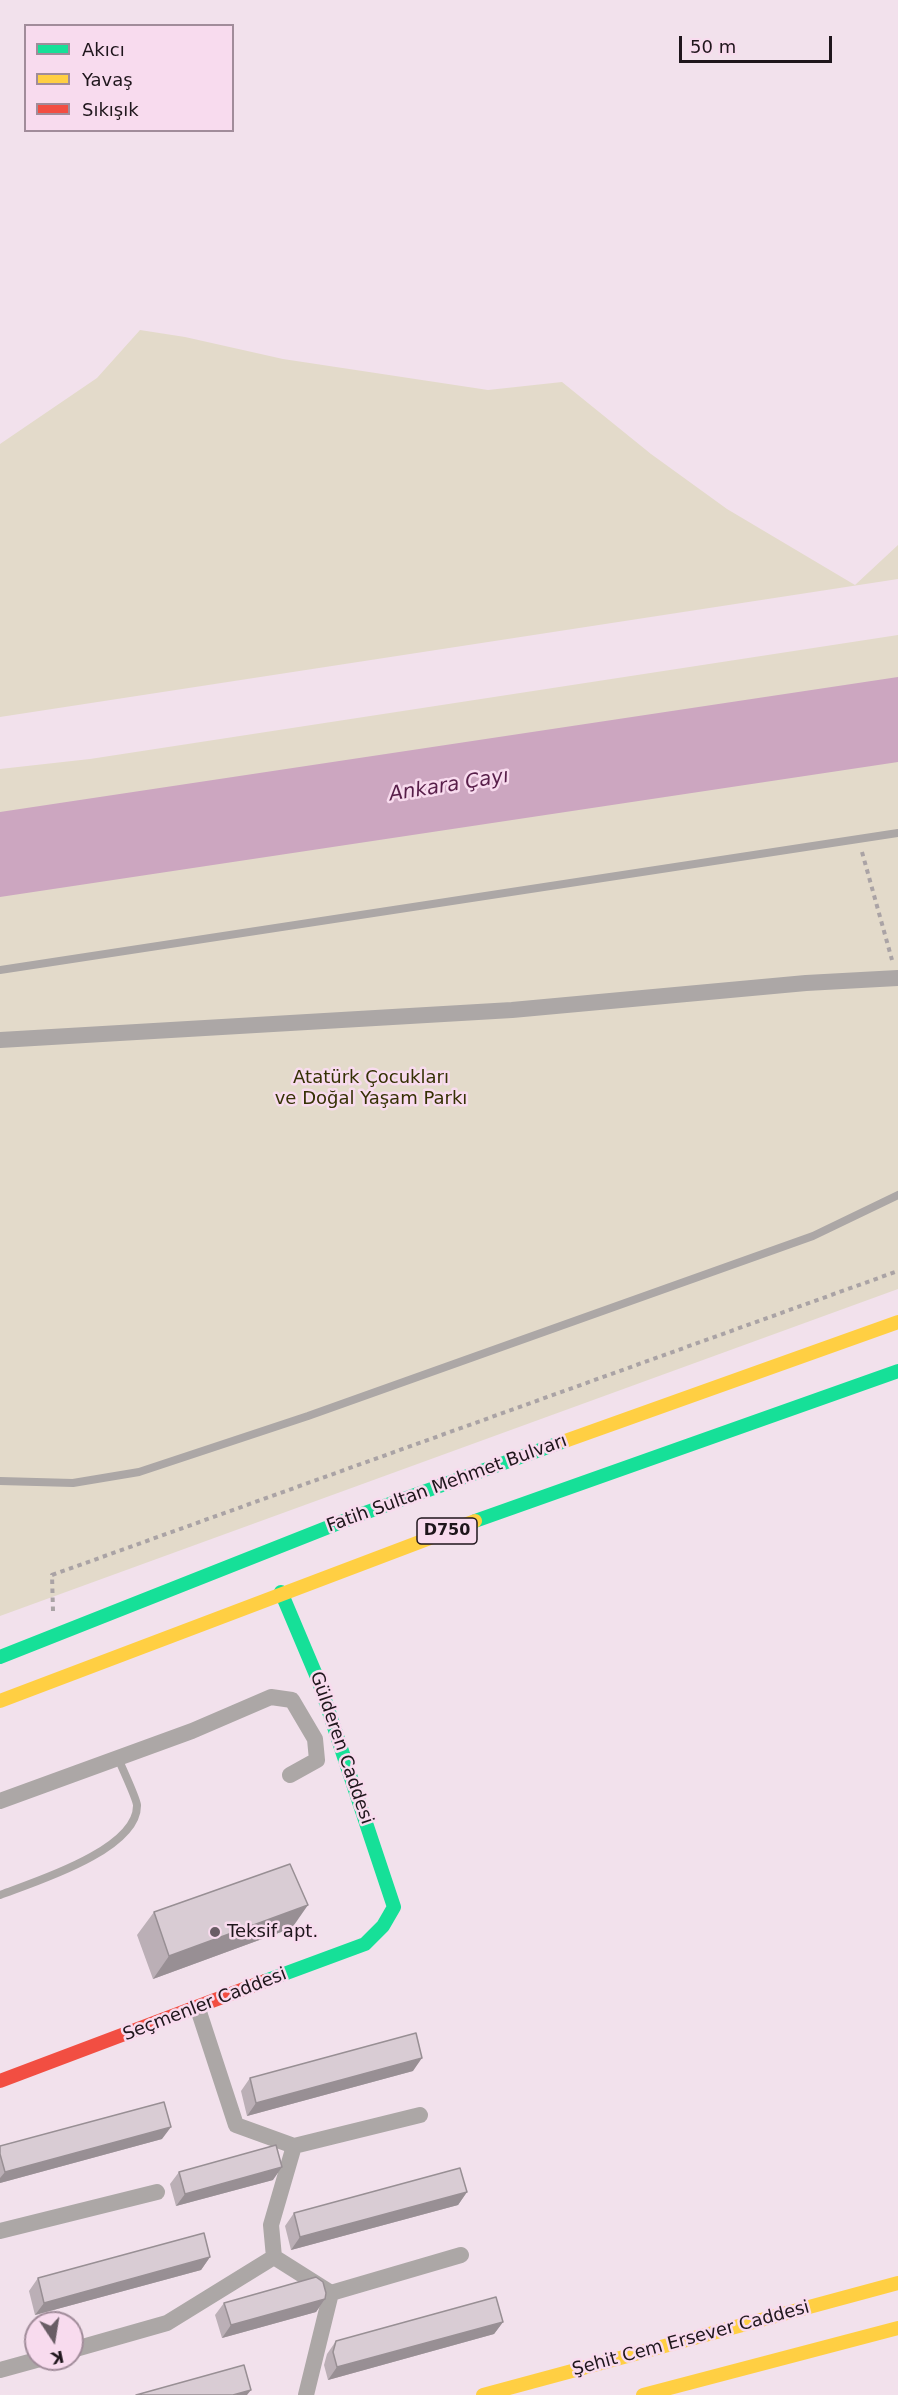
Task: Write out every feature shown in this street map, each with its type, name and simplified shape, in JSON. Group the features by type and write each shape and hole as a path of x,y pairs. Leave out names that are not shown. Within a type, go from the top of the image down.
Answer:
{"main road":[{"name":"Fatih Sultan Mehmet Bulvarı","path":"0,1657 359,1515 898,1322"},
{"name":"D750","path":"0,1701 282,1592 657,1454 898,1371"},
{"name":"Gülderen Caddesi","path":"282,1592 319,1682 394,1907"},
{"name":"Seçmenler Caddesi","path":"0,2082 365,1944 383,1926 394,1907"},
{"name":"Şehit Cem Ersever Caddesi","path":"483,2395 898,2283"},
{"path":"643,2395 898,2328"}],"street":[{"path":"0,1040 512,1010 896,973"},
{"path":"0,1801 192,1731 271,1697 292,1701 315,1739 317,1760 290,1775"},
{"path":"198,2009 236,2125 294,2146 420,2115"},
{"path":"274,2257 271,2225 294,2146"},
{"path":"0,2231 157,2192"},
{"path":"274,2257 331,2293 461,2255"},
{"path":"84,2347 166,2323 274,2257"},
{"path":"306,2395 331,2293"},
{"path":"0,2370 24,2363"}],"lane":[{"path":"0,970 898,833"},
{"path":"0,1482 73,1483 139,1472 308,1416 813,1236 898,1195"},
{"path":"0,1895 87,1860 110,1845 130,1825 137,1805 118,1758"}],"path":[{"path":"859,839 896,973"},
{"path":"54,1635 52,1575 898,1271"}],"green space":[{"path":"140,330 185,337 283,359 488,390 562,382 651,454 727,509 855,585 898,545 898,579 0,717 0,444 97,378"},
{"name":"Atatürk Çocukları ve Doğal Yaşam Parkı","path":"898,635 898,1289 0,1616 0,769 90,759"}],"water":[{"name":"Ankara Çayı","path":"898,677 898,762 0,897 0,812"}],"building":[{"path":"290,1864 308,1905 169,1956 154,1912"},
{"path":"416,2033 422,2058 256,2103 250,2078"},
{"path":"164,2102 171,2127 5,2172 0,2146"},
{"path":"276,2145 282,2167 185,2194 179,2172"},
{"path":"460,2168 467,2192 300,2237 294,2213"},
{"path":"204,2233 210,2257 44,2303 38,2278"},
{"path":"316,2277 323,2282 325,2299 231,2325 224,2303"},
{"path":"496,2297 503,2322 337,2367 333,2352 336,2341"},
{"path":"244,2365 251,2390 233,2395 136,2395"}],"traffic: fast":[{"path":"475,1521 898,1371"},
{"path":"0,1657 359,1515 565,1441"},
{"path":"265,1981 365,1944 383,1926 394,1907 319,1682 281,1592"}],"traffic: slow":[{"path":"565,1441 898,1322"},
{"path":"0,1701 475,1521"},
{"path":"483,2395 898,2283"},
{"path":"643,2395 898,2328"}],"traffic: jam":[{"path":"0,2081 265,1981"}],"place":[{"name":"Teksif apt.","path":"215,1932"}]}
